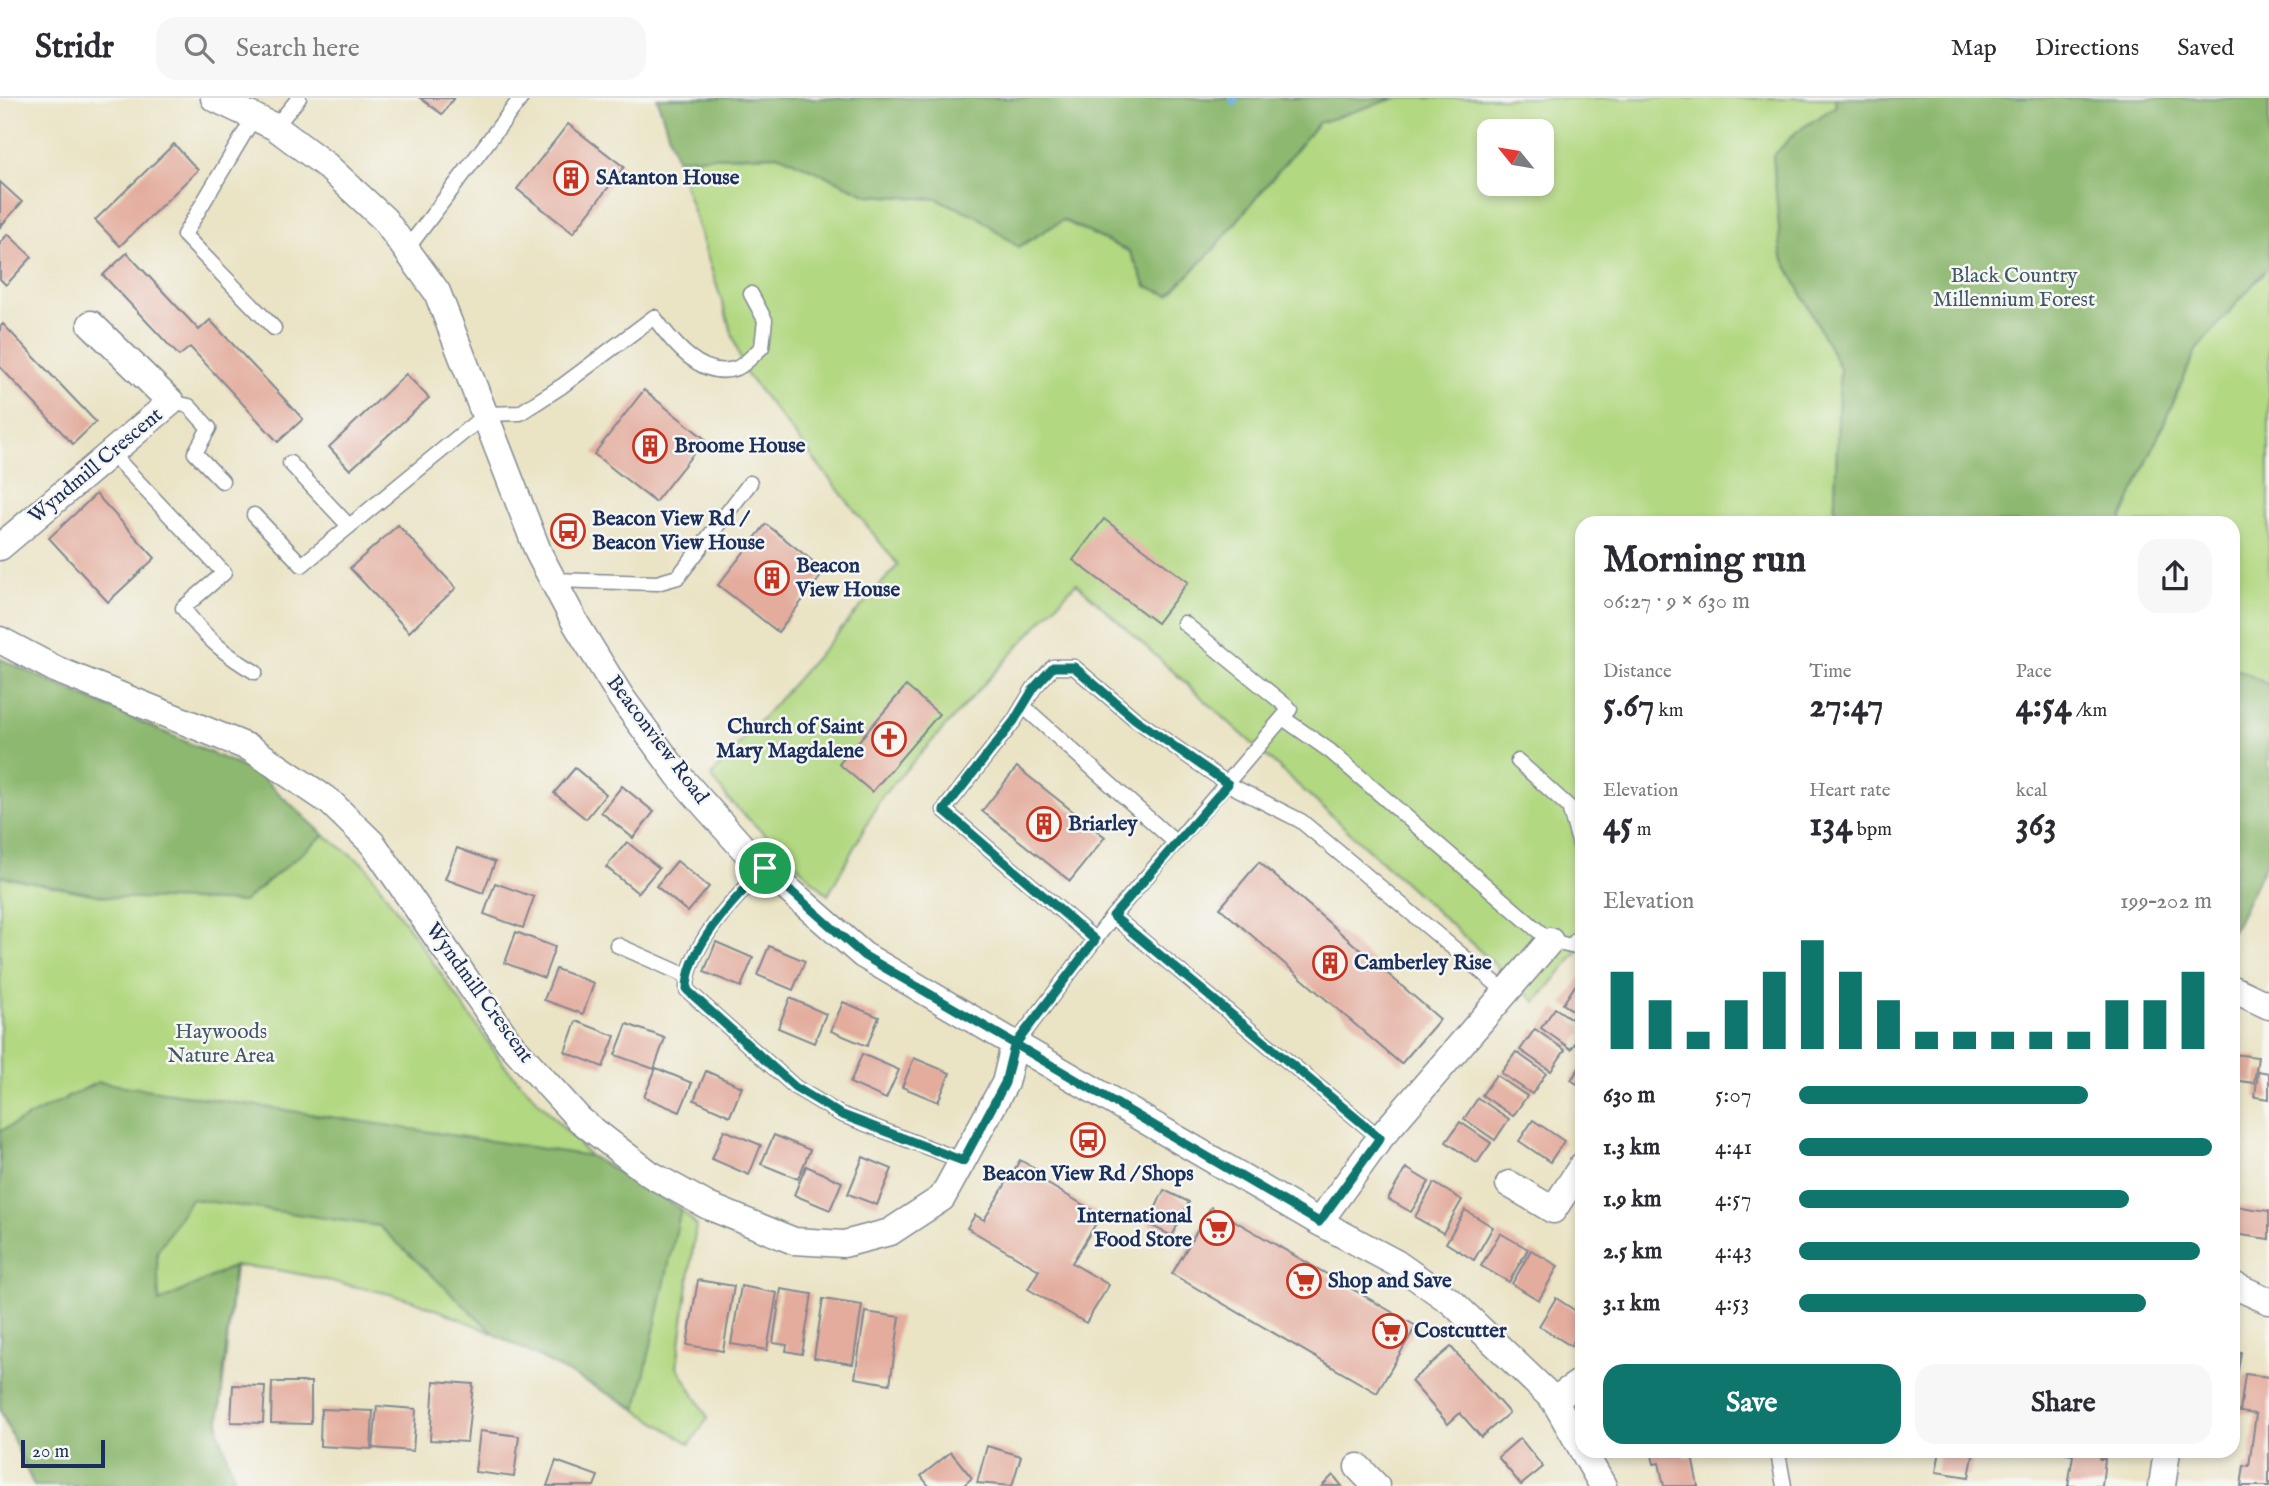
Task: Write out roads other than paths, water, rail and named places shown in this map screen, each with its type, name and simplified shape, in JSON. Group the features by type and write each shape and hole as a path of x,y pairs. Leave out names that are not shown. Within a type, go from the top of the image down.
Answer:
{"street":[{"name":"Beaconview Road","path":"214,98 265,122 346,184 384,219 407,250 437,292 539,554 576,624 621,697 678,776 765,868 863,955 1014,1046 1319,1222 1396,1263 1453,1303 1554,1400 1575,1438"},
{"name":"Wyndmill Crescent","path":"0,547 171,402 91,324"},
{"name":"Wyndmill Crescent","path":"0,640 57,670 250,748 330,802 373,844 509,1042 580,1120 650,1174 708,1206 794,1241 844,1244 890,1232 942,1198 1005,1083 1014,1046"},
{"path":"1319,1222 1380,1138 1550,940"},
{"path":"2240,992 2269,1006"},
{"path":"1509,1184 1553,1210 1575,1177"},
{"path":"2240,1289 2269,1301"},
{"path":"1554,1400 1575,1386"},
{"name":"Beaconview Road","path":"1587,1458 1603,1486"},
{"path":"2162,1486 2166,1458"}],"lane":[{"path":"274,328 184,235 265,122 299,98"},
{"path":"407,250 521,98"},
{"path":"254,515 302,565 486,414 520,412 562,386 654,317 690,357 716,371 738,368 762,347 765,320 751,293"},
{"path":"171,402 189,406 209,428 195,453 222,481"},
{"path":"111,453 224,573 183,608 206,638 229,657 255,672"},
{"path":"290,463 349,526"},
{"path":"552,580 657,583 678,577 750,483"},
{"path":"1014,1046 1113,916 1290,709 1184,623"},
{"path":"1095,940 944,810 1053,667 1074,667 1135,719 1228,784 1301,821 1506,992"},
{"path":"1023,706 1176,844"},
{"path":"1283,718 1330,751 1550,940 1571,946 1575,942"},
{"path":"1518,761 1569,807 1575,828"},
{"path":"765,868 729,904 702,946 687,976 687,990 795,1087 840,1114 963,1161"},
{"path":"1113,916 1380,1138"},
{"path":"617,945 687,976"},
{"path":"1779,1458 1784,1486"}],"place":[{"name":"SAtanton House","path":"571,178"},
{"name":"Broome House","path":"650,446"},
{"name":"Beacon View Rd / Beacon View House","path":"568,531"},
{"name":"Beacon View House","path":"772,578"},
{"name":"Church of Saint Mary Magdalene","path":"889,739"},
{"name":"Briarley","path":"1044,824"},
{"name":"Camberley Rise","path":"1330,963"},
{"name":"Beacon View Rd / Shops","path":"1088,1140"},
{"name":"International Food Store","path":"1217,1228"},
{"name":"Shop and Save","path":"1304,1281"},
{"name":"Costcutter","path":"1390,1331"}],"park label":[{"name":"Black Country Millennium Forest","path":"2014,288"},
{"name":"Haywoods Nature Area","path":"221,1044"}]}
